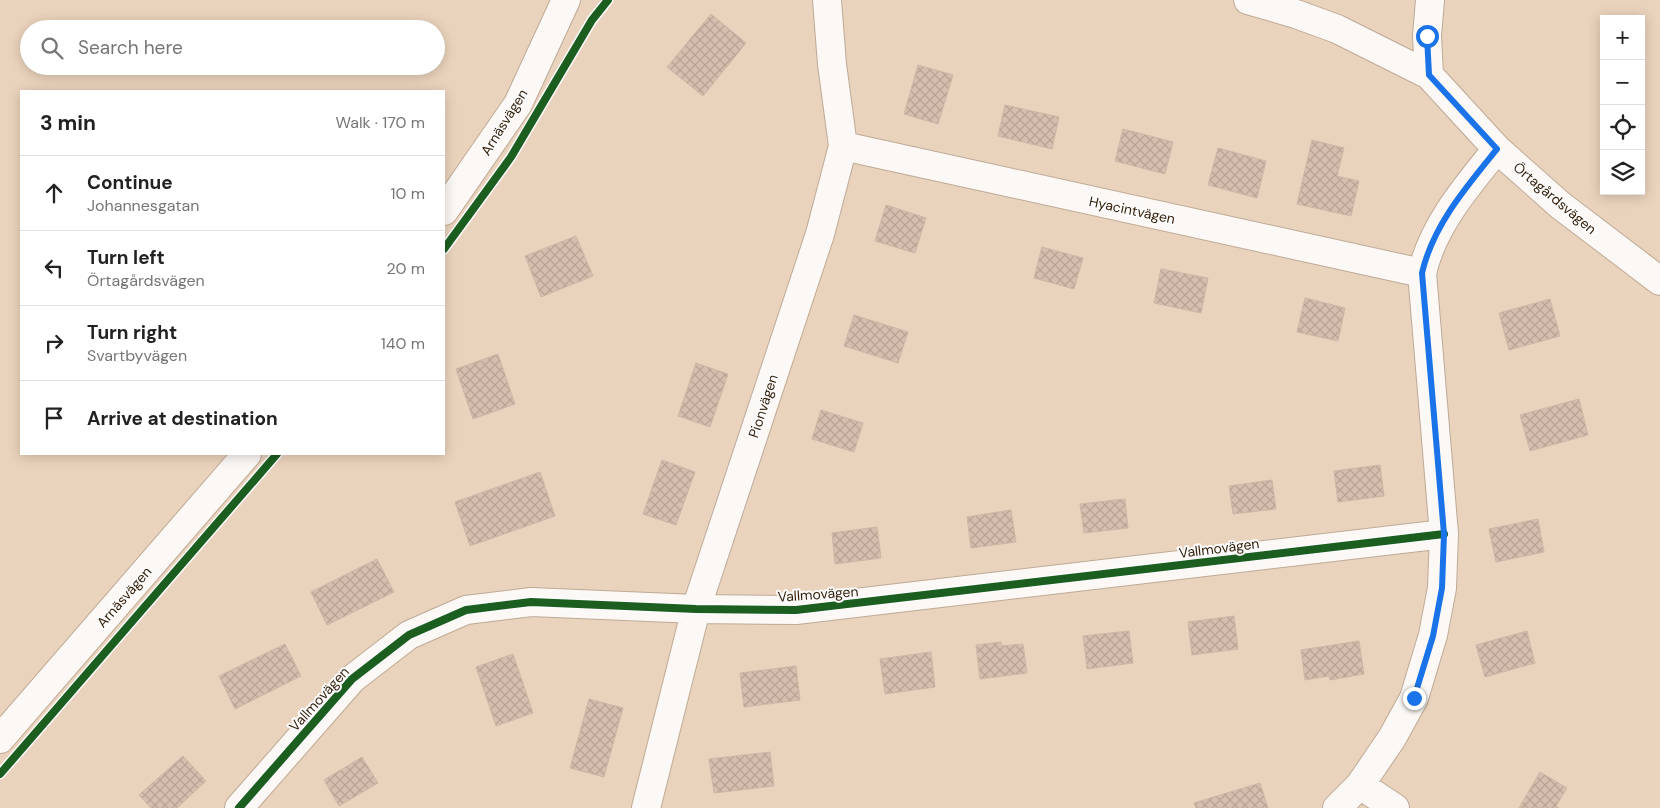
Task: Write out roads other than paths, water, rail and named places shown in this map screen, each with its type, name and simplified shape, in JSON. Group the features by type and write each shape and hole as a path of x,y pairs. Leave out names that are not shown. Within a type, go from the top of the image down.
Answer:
{"street":[{"name":"Arnäsvägen","path":"445,210 518,104 566,0"},
{"name":"Pionvägen","path":"646,808 696,609 820,234 843,146 832,64 827,0"},
{"name":"Örtagårdsvägen","path":"1248,0 1296,14 1337,29 1429,75 1497,149 1560,205 1660,281"},
{"path":"1429,75 1427,36 1430,0"},
{"name":"Hyacintvägen","path":"843,146 1422,273"},
{"path":"1336,808 1360,785 1392,738 1414,698 1433,636 1442,588 1444,534 1422,273 1426,255 1446,218 1465,188 1497,149"},
{"name":"Arnäsvägen","path":"0,740 247,455"},
{"name":"Vallmovägen","path":"239,808 352,679 409,635 466,610 531,602 696,609 796,610 1444,534"},
{"path":"1360,785 1395,808"}]}
